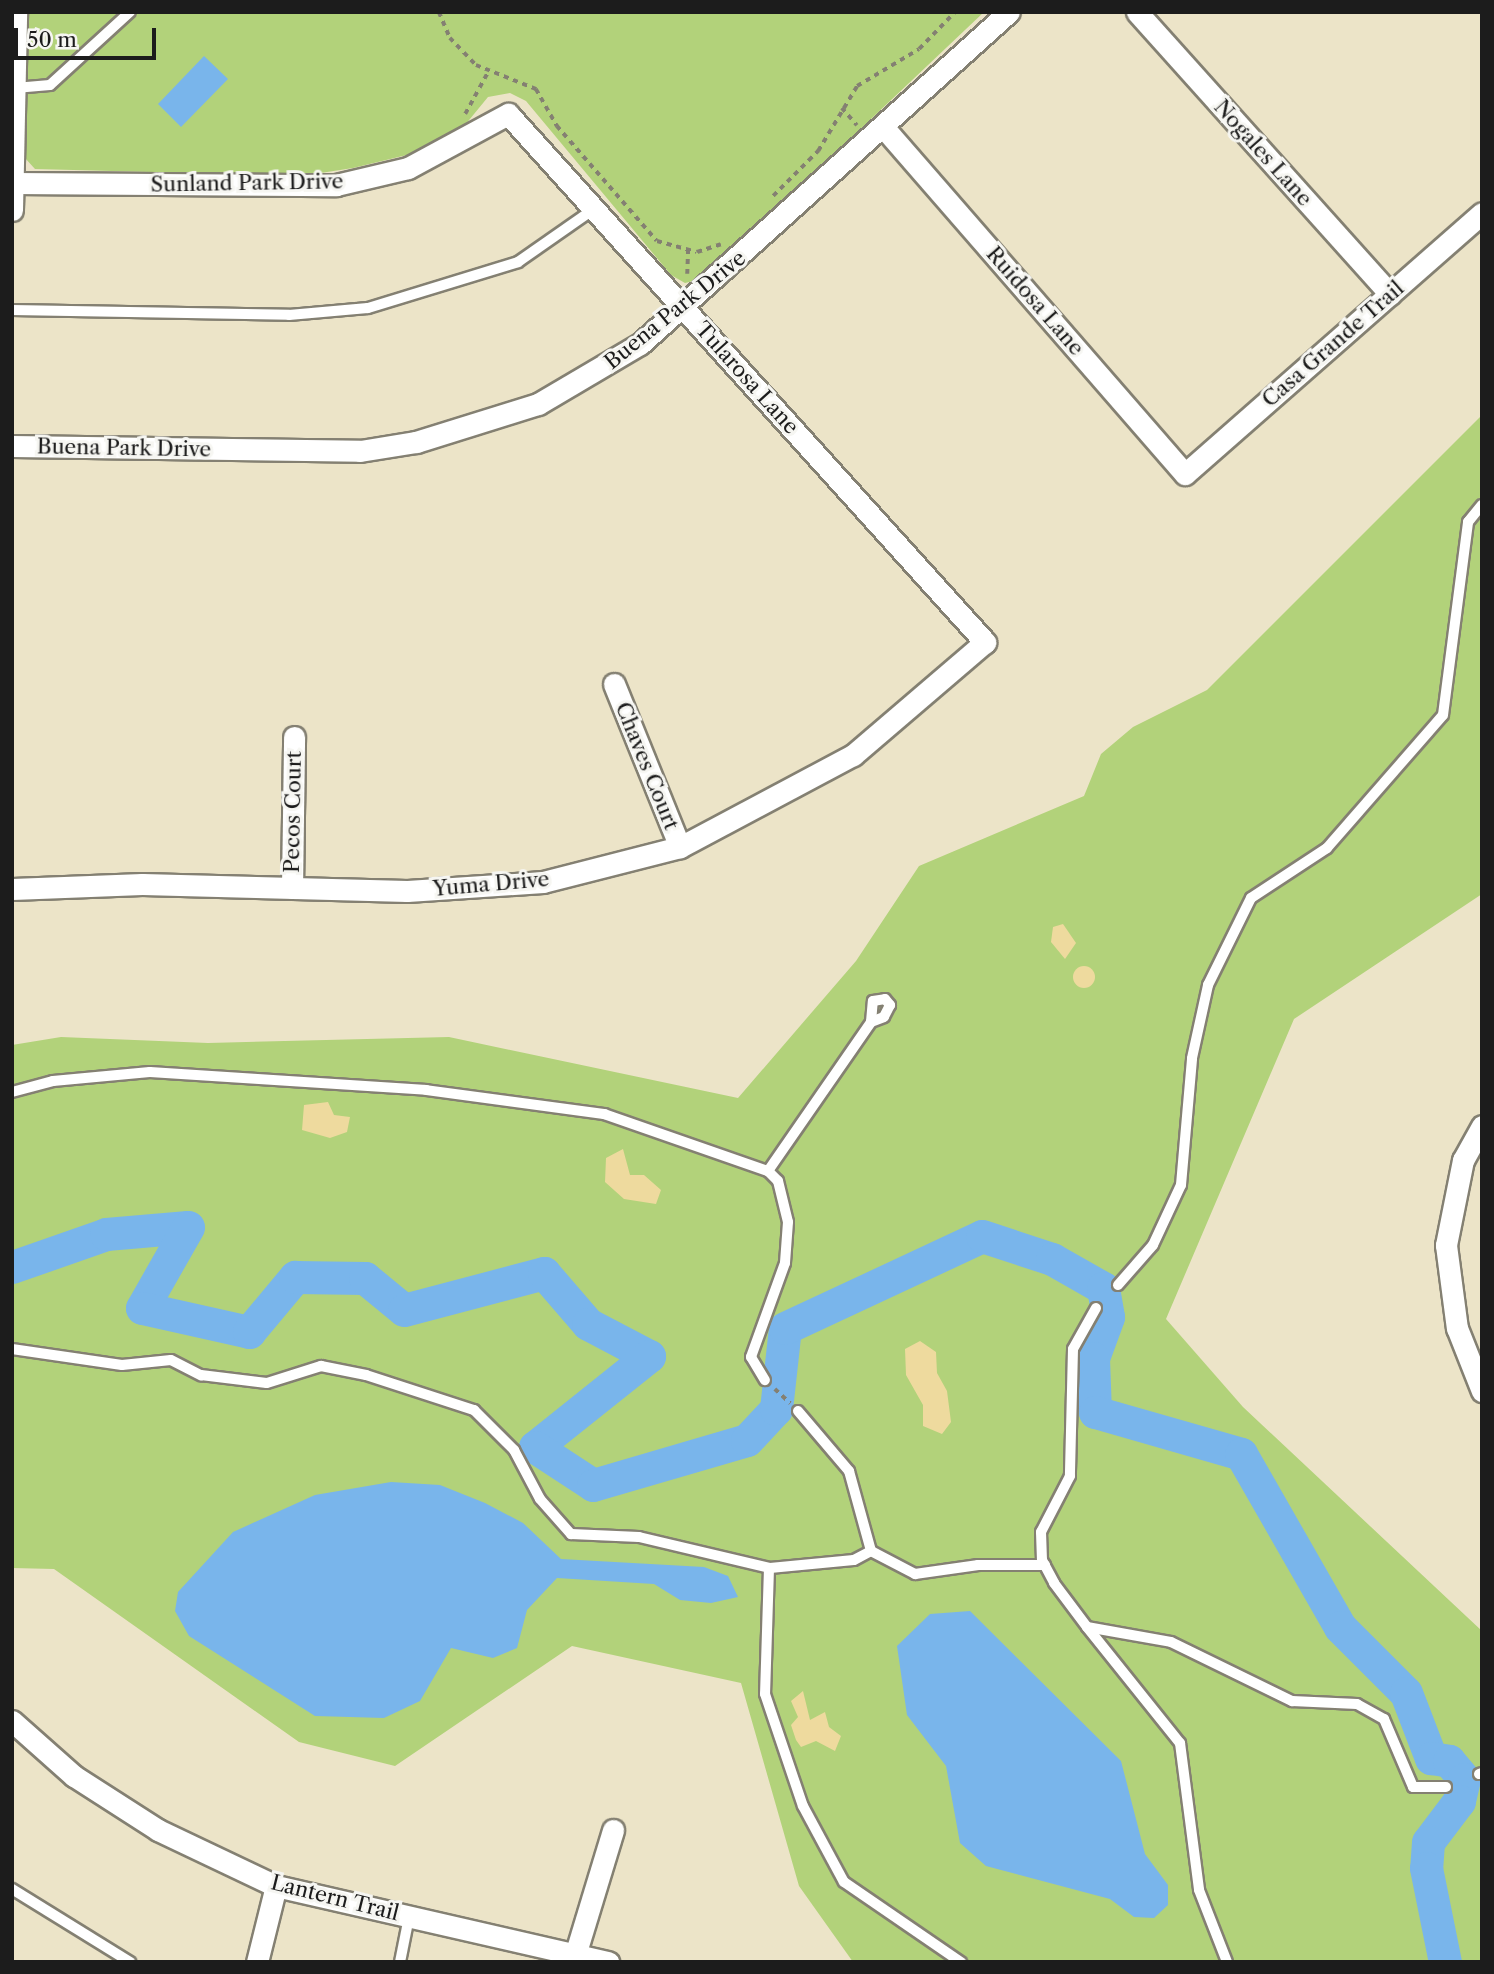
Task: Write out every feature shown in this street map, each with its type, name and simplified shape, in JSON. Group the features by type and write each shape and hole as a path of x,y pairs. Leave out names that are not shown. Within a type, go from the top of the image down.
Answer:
{"street":[{"path":"12,210 16,12"},
{"name":"Buena Park Drive","path":"12,446 360,451 416,442 538,404 594,376 683,308 885,129 1009,12"},
{"name":"Nogales Lane","path":"1137,12 1390,294"},
{"name":"Sunland Park Drive","path":"13,183 336,185 408,168 508,114"},
{"name":"Tularosa Lane","path":"508,114 985,642"},
{"name":"Ruidosa Lane","path":"885,129 1185,474"},
{"name":"Casa Grande Trail","path":"1185,474 1482,213"},
{"name":"Yuma Drive","path":"12,889 142,884 407,891 543,882 680,847 853,755 985,642"},
{"name":"Chaves Court","path":"614,684 680,847"},
{"name":"Pecos Court","path":"292,888 294,737"},
{"path":"1482,1126 1463,1160 1446,1245 1457,1328 1482,1391"},
{"name":"Lantern Trail","path":"12,1721 74,1776 158,1830 275,1886 575,1957 608,1962"},
{"path":"575,1957 613,1830"},
{"path":"257,1962 275,1886"}],"lane":[{"path":"15,88 50,85 130,12"},
{"path":"12,310 289,314 368,308 518,262 594,209"},
{"path":"1118,1285 1153,1245 1181,1185 1192,1058 1208,985 1251,898 1327,848 1443,715 1468,522 1482,506"},
{"path":"768,1171 871,1022"},
{"path":"12,1092 53,1081 150,1072 426,1090 604,1114 768,1171 778,1181 788,1222 785,1263 751,1357 765,1381"},
{"path":"1096,1308 1073,1349 1070,1476 1041,1532 1045,1566 1087,1627 1180,1743 1199,1891 1227,1962"},
{"path":"12,1349 122,1365 171,1360 201,1375 267,1383 321,1366 366,1375 474,1410 514,1450 540,1499 571,1534 639,1537 769,1567 854,1560 871,1550"},
{"path":"798,1410 849,1471 871,1550 915,1574 978,1565 1045,1566"},
{"path":"769,1567 765,1694 803,1807 844,1882 961,1962"},
{"path":"1087,1627 1171,1642 1292,1701 1357,1704 1384,1719 1413,1787 1446,1787"},
{"path":"12,1889 130,1962"},
{"path":"400,1962 409,1917"}],"path":[{"path":"439,12 450,38 488,72 536,89 557,126 657,241 688,251 729,238"},
{"path":"769,199 818,151 858,86 919,49 955,12"},
{"path":"461,117 488,72"},
{"path":"842,108 858,126"},
{"path":"687,279 688,251"},
{"path":"765,1381 798,1410"}],"green space":[{"path":"26,12 984,12 702,279 685,283 671,275 526,101 510,93 488,97 465,125 415,153 353,168 301,176 35,169 25,158"},
{"path":"1482,415 1482,894 1294,1019 1166,1319 1243,1407 1482,1631 1482,1962 853,1962 799,1886 741,1683 572,1646 395,1766 299,1742 54,1569 12,1568 12,1045 61,1037 208,1043 449,1037 738,1098 856,961 919,866 1084,796 1101,754 1133,727 1207,690"}],"sand":[{"path":"1063,924 1076,943 1065,959 1051,942 1053,927"},
{"path":"1084,966 1092,969 1095,977 1092,985 1084,988 1076,985 1073,977 1076,969"},
{"path":"328,1102 334,1115 350,1117 347,1132 330,1138 302,1130 304,1105"},
{"path":"623,1149 630,1175 644,1175 661,1190 656,1204 624,1199 605,1182 606,1158"},
{"path":"920,1341 936,1352 937,1373 947,1391 951,1422 942,1434 923,1426 923,1405 906,1375 905,1349"},
{"path":"803,1691 810,1720 825,1712 829,1727 841,1736 835,1751 816,1741 801,1747 796,1740 791,1725 798,1717 791,1701"}],"water":[{"path":"204,56 228,79 181,127 158,104"},
{"path":"391,1482 440,1485 485,1503 523,1523 561,1559 704,1567 728,1576 738,1597 711,1603 680,1600 654,1584 557,1578 527,1610 517,1648 493,1658 451,1648 420,1701 384,1718 315,1716 189,1636 175,1611 178,1592 233,1532 315,1495"},
{"path":"970,1611 1121,1761 1145,1854 1168,1885 1168,1905 1154,1918 1134,1917 1110,1899 986,1866 960,1843 946,1766 907,1715 897,1646 930,1614"}],"waterway":[{"path":"12,1267 106,1234 188,1227 142,1308 249,1332 295,1277 365,1278 404,1310 544,1273 588,1324 649,1356 535,1447 593,1485 747,1440 776,1409 785,1328 982,1236 1052,1259 1103,1288 1108,1317 1093,1358 1095,1412 1241,1454 1340,1627 1406,1693 1431,1758 1449,1761 1464,1779 1459,1801 1428,1842 1426,1868 1445,1962"}]}
